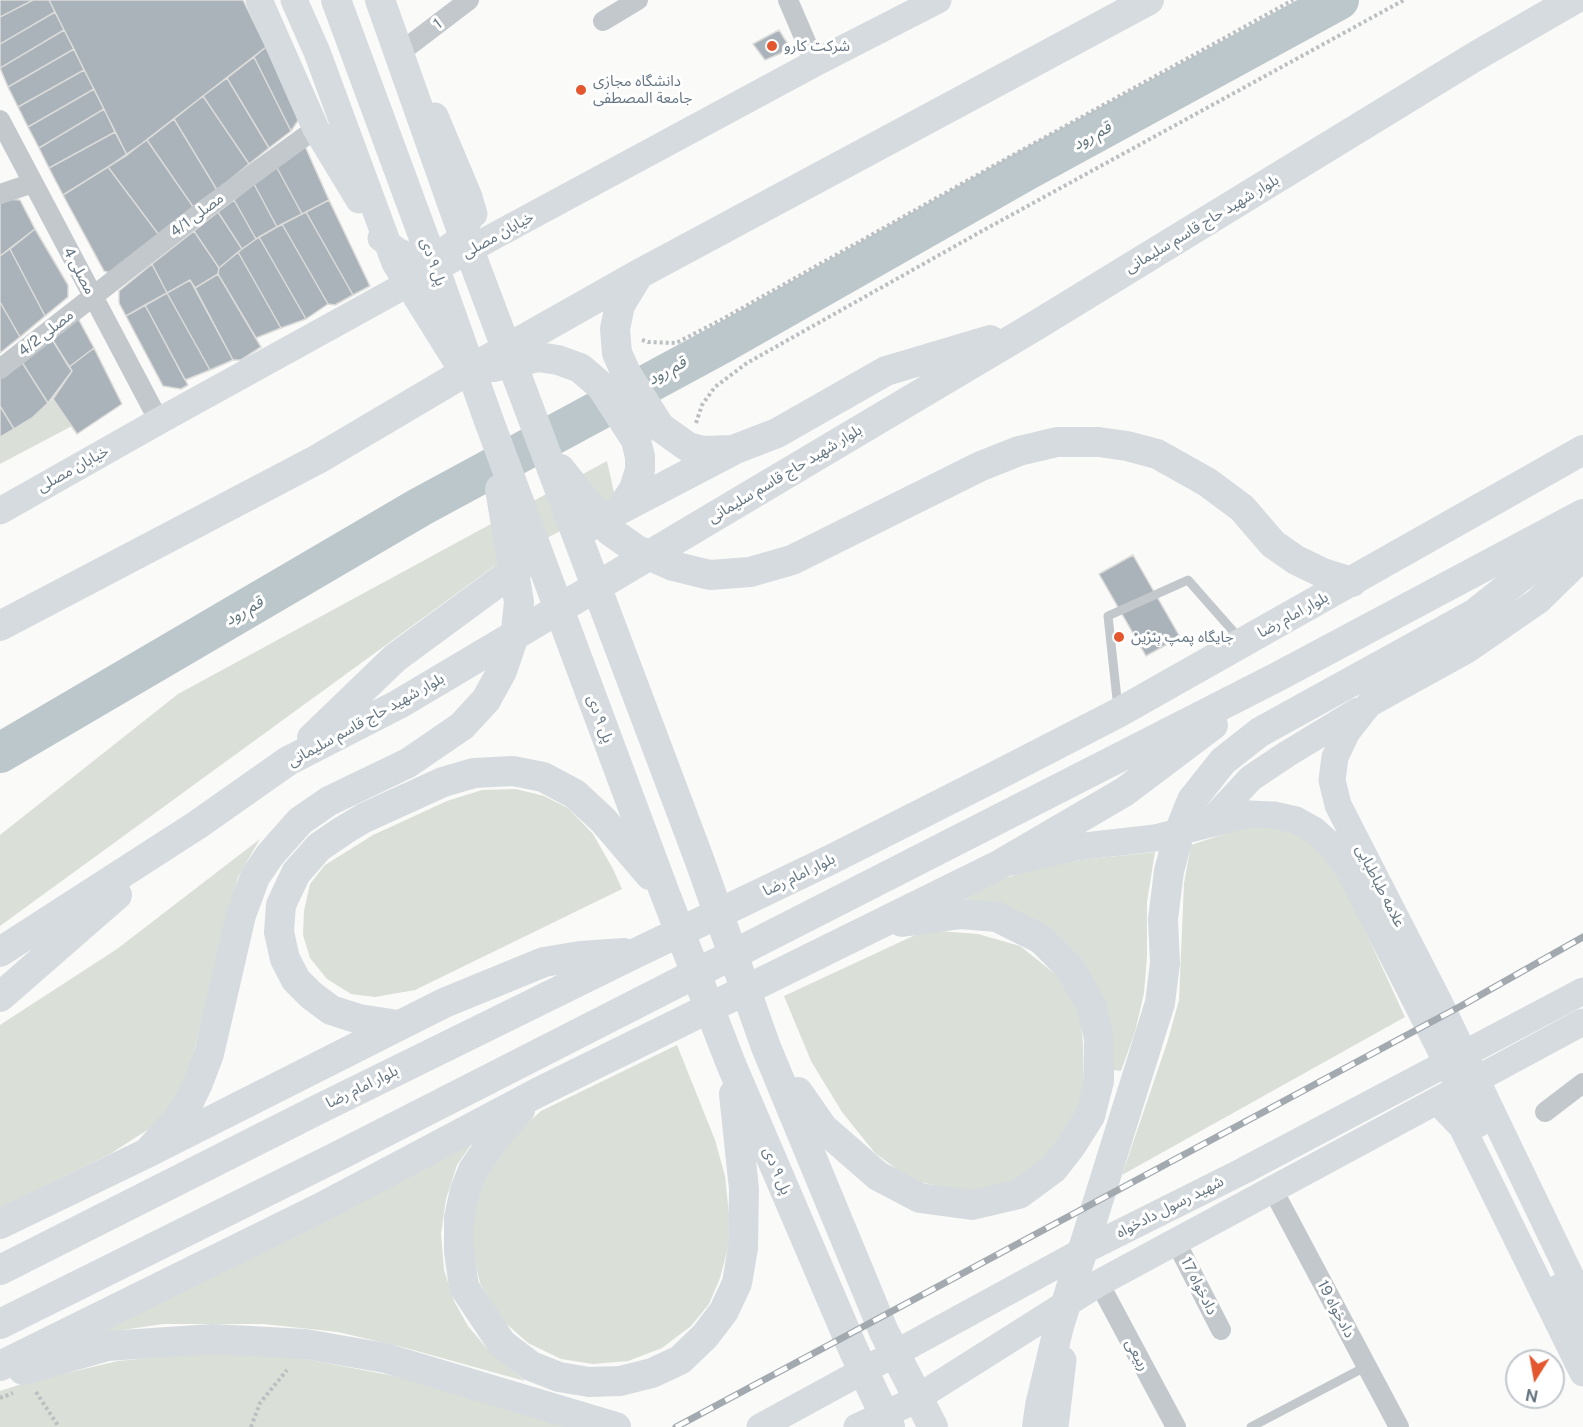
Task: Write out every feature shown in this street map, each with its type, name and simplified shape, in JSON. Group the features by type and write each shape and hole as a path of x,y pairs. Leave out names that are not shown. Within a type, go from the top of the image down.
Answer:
{"main road":[{"name":"پل ۹ دی","path":"336,0 485,411 731,1064 853,1349 890,1427"},
{"path":"380,0 459,223 698,856 766,1047 884,1332 933,1427"},
{"path":"0,626 318,459 639,274 1149,0"},
{"name":"بلوار شهید حاج قاسم سلیمانی","path":"0,952 196,825 288,761 399,704 1035,326 1476,56 1573,0"},
{"path":"613,379 617,353 615,329 620,306 639,274"},
{"path":"288,761 395,658 520,565 733,450 777,433 886,371 1035,326"},
{"path":"455,378 518,360 538,357 558,360 613,379 648,434 703,451 733,450"},
{"path":"147,1153 176,1122 198,1083 209,1054 242,915 255,877 270,855 300,821 329,801 408,763 462,726 486,700 501,671 516,630 519,602 485,411"},
{"path":"621,509 634,489 640,470 640,457 648,434"},
{"path":"542,446 610,531 637,550 682,568 710,575 750,572 792,560 981,466 1019,451 1057,442 1099,442 1157,454 1207,482 1242,508 1273,544 1296,561 1352,582"},
{"name":"بلوار امام رضا","path":"0,1270 321,1108 854,848 1118,713 1583,450"},
{"path":"0,1324 351,1149 1279,676 1583,514"},
{"path":"1037,1427 1059,1326 1160,1003 1165,963 1163,920 1169,871 1180,830 1201,812 1223,761 1260,732 1474,614 1583,527"},
{"path":"0,1366 330,1203 537,1093 999,865 1124,792 1279,676"},
{"path":"398,1025 359,1019 331,1010 311,995 296,980 285,959 279,932 281,906 296,873 319,847 364,818 443,782 474,773 513,771 543,777 575,794 603,820 664,891"},
{"path":"0,997 196,825"},
{"path":"766,1047 823,1128 878,1176 920,1198 972,1205 1019,1194 1053,1169 1090,1116 1099,1082 1099,1038 1092,1005 1070,968 1041,939 998,917 961,914 875,926"},
{"path":"0,1224 147,1153 444,1003 544,962 580,956 636,953"},
{"path":"537,1093 497,1135 473,1170 465,1190 459,1218 459,1252 464,1287 502,1344 531,1366 560,1377 589,1382 620,1381 652,1373 680,1360 705,1336 724,1311 737,1283 743,1248 744,1189 731,1064"},
{"path":"11,1384 107,1346 213,1339 305,1344 385,1359 615,1427"}],"street":[{"path":"259,0 316,129 379,235 387,244 409,256 434,255 445,250 459,238 468,222 472,206"},
{"path":"294,0 317,52 395,263 485,411"},
{"path":"388,0 472,206 483,229 498,234"},
{"name":"1","path":"406,48 469,0"},
{"path":"603,21 638,0"},
{"path":"788,0 815,63"},
{"name":"خیابان مصلی","path":"0,511 498,234 815,63 938,0"},
{"name":"مصلی 4","path":"0,120 159,421"},
{"name":"مصلی 4/1","path":"92,297 205,209 304,137"},
{"path":"0,194 33,183"},
{"path":"471,249 475,230 472,206"},
{"name":"مصلی 4/2","path":"0,369 92,297"},
{"path":"0,500 32,492"},
{"name":"علامه طباطبایی","path":"1583,557 1538,601 1467,650 1369,704 1347,732 1335,757 1332,780 1338,805 1440,1004 1583,1302"},
{"path":"1201,812 1287,754 1369,704"},
{"name":"علامه طباطبایی","path":"999,865 1076,847 1155,838 1201,812 1274,815 1296,820 1314,830 1333,847 1349,870 1583,1333"},
{"name":"شهید رسول دادخواه","path":"760,1427 1079,1253 1243,1171 1583,991"},
{"path":"857,1427 909,1403 1099,1283 1583,1022"},
{"path":"1493,1071 1504,1106 1581,1265"},
{"path":"1545,1112 1583,1083"},
{"path":"1442,1099 1462,1127 1583,1373"},
{"path":"1462,1127 1466,1119 1479,1107 1504,1106"},
{"path":"1243,1171 1265,1194"},
{"name":"دادخواه 19","path":"1265,1194 1367,1366 1399,1427"},
{"name":"دادخواه 17","path":"1176,1242 1221,1330"},
{"name":"ربیعی","path":"1099,1283 1176,1427"},
{"path":"1055,1427 1060,1376 1075,1298"}],"lane":[{"path":"1118,713 1108,616 1188,580 1244,643"},
{"path":"1251,1427 1367,1366"}],"path":[{"path":"615,329 648,342 676,343 1293,0"},
{"path":"688,447 702,405 715,387 747,363 1002,220 1404,0"},
{"path":"251,1427 260,1403 293,1362"},
{"path":"0,1398 11,1384"},
{"path":"32,1387 59,1427"}],"shaded area":[{"path":"53,399 72,426 0,464 0,437 32,418"},
{"path":"607,461 616,501 493,567 0,926 0,835 178,694"},
{"path":"516,789 544,796 568,808 593,834 622,889 415,990 375,997 351,994 327,979 310,958 303,935 304,911 310,884 325,865 373,835 447,801 482,790"},
{"path":"1248,826 1271,826 1294,832 1317,848 1339,874 1405,1017 1122,1175 1168,1040 1179,1000 1184,883 1191,845"},
{"path":"260,839 238,877 185,1087 152,1127 110,1154 0,1208 0,1025 117,949"},
{"path":"1155,852 1147,902 1147,957 1144,993 1135,1032 1121,1071 1113,1070 1111,1030 999,906 960,898 1002,879 1039,868 1081,860"},
{"path":"926,930 978,934 1020,946 1059,977 1079,1008 1084,1084 1078,1110 1058,1141 1034,1168 1010,1182 974,1191 943,1187 911,1180 875,1153 842,1112 811,1061 784,996"},
{"path":"677,1045 715,1140 725,1176 729,1215 728,1248 720,1278 709,1304 691,1326 662,1348 628,1361 593,1364 561,1359 528,1343 501,1319 480,1283 472,1250 471,1216 483,1178 509,1140 541,1111"},
{"path":"480,1132 457,1165 446,1199 441,1234 444,1270 454,1301 468,1326 489,1351 525,1381 338,1332 263,1324 163,1324 95,1334"},
{"path":"214,1352 289,1356 394,1376 574,1427 0,1427 0,1391 28,1382 118,1361"}],"building":[{"path":"0,0 33,0 0,17"},
{"path":"33,0 49,0 55,12 0,44 0,17"},
{"path":"49,0 243,0 266,47 127,155"},
{"path":"55,12 64,30 0,68 0,44"},
{"path":"64,30 74,49 8,87 0,68"},
{"name":"شرکت کارو","path":"779,30 791,49 765,60 753,44"},
{"path":"266,47 301,116 291,131 254,57"},
{"path":"74,49 84,70 18,107 8,87"},
{"path":"254,57 291,131 269,148 227,78"},
{"path":"84,70 94,89 28,127 18,107"},
{"path":"227,78 269,148 249,164 203,96"},
{"path":"94,89 104,109 39,148 28,127"},
{"path":"203,96 249,164 217,190 174,119"},
{"path":"104,109 115,132 49,168 39,148"},
{"path":"174,119 217,190 194,208 147,140"},
{"path":"115,132 127,155 63,195 49,168"},
{"path":"147,140 194,208 159,235 108,167"},
{"path":"304,144 329,200 302,214 276,166"},
{"path":"276,166 302,214 277,227 254,184"},
{"path":"108,167 159,235 110,273 104,271 63,195"},
{"path":"254,184 277,227 256,239 234,200"},
{"path":"8,199 20,200 35,229 0,256 0,203"},
{"path":"234,200 256,239 242,249 218,212"},
{"path":"329,200 370,286 353,295 306,212"},
{"path":"218,212 242,249 219,268 194,231"},
{"path":"306,212 353,295 335,305 328,304 282,224"},
{"path":"282,224 328,304 306,319 259,237"},
{"path":"35,229 68,285 68,297 45,316 10,249"},
{"path":"194,231 219,268 218,274 195,288 190,280 167,293 152,264"},
{"path":"259,237 306,319 281,328 238,252"},
{"path":"10,249 45,316 20,337 0,302 0,256"},
{"path":"238,252 281,328 256,338 218,274 219,268"},
{"path":"152,264 167,293 126,316 119,303 119,291"},
{"path":"218,274 261,347 241,360 233,360 195,288"},
{"path":"190,280 233,360 210,370 167,293"},
{"path":"167,293 210,370 185,380 145,305"},
{"path":"0,302 20,337 0,353"},
{"path":"145,305 188,385 181,389 163,386 126,316"},
{"path":"73,309 94,348 69,367 47,331"},
{"path":"47,331 72,371 48,403 18,356"},
{"path":"94,348 122,404 77,434 53,399 72,371 69,367"},
{"path":"18,356 48,403 32,418 14,429 0,406 0,371"},
{"path":"0,406 14,429 0,437"},
{"path":"1133,555 1180,637 1146,656 1099,574"}],"waterway":[{"name":"قم رود","path":"0,753 420,507 725,342 1027,170 1339,0"}],"railway":[{"path":"676,1427 1461,1006 1583,937"}],"place":[{"name":"شرکت کارو","path":"772,46"},
{"name":"دانشگاه مجازی جامعة المصطفی","path":"581,90"},
{"name":"جایگاه پمپ بنزین","path":"1119,637"}]}
